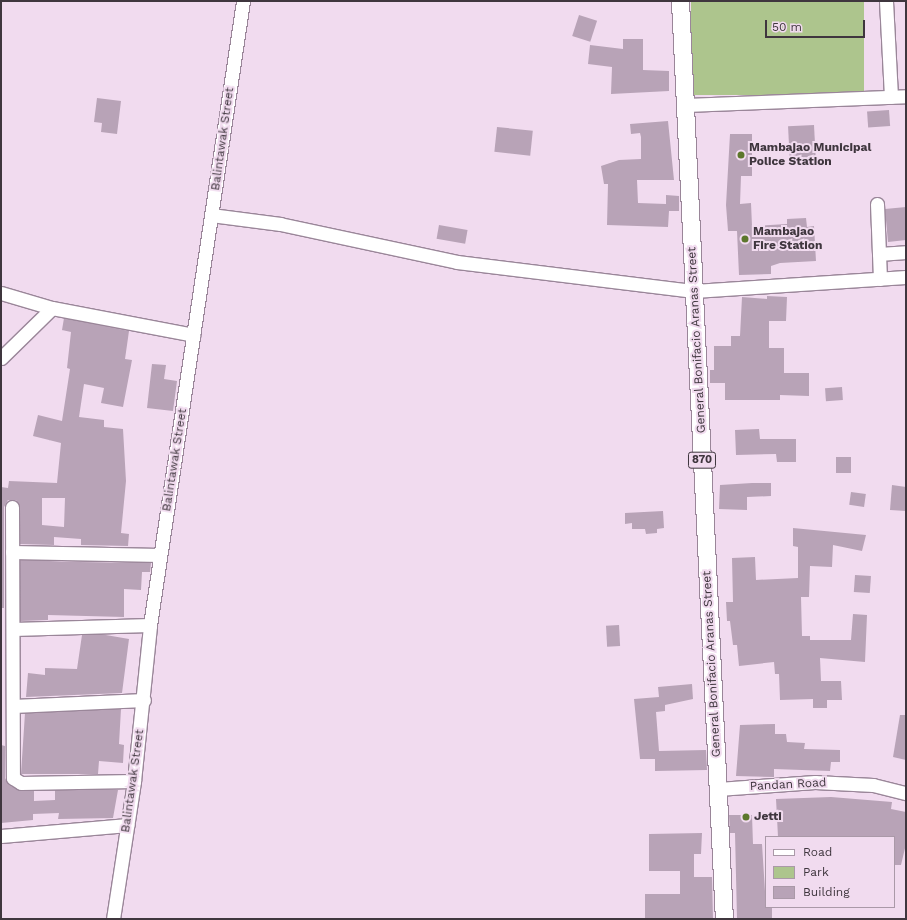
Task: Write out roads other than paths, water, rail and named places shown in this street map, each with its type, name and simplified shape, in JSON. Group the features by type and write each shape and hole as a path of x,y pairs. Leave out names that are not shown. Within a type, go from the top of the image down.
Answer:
{"main road":[{"name":"General Bonifacio Aranas Street","path":"680,1 724,919"}],"street":[{"name":"Balintawak Street","path":"113,919 134,781 144,700 150,625 243,1"},
{"path":"886,1 891,97"},
{"path":"686,104 906,96"},
{"path":"877,204 880,279"},
{"path":"212,215 280,224 457,262 694,291 906,277"},
{"path":"879,254 906,252"},
{"path":"1,293 52,308 193,335"},
{"path":"1,358 52,308"},
{"path":"12,507 15,781 134,781"},
{"path":"12,552 160,555"},
{"path":"13,629 150,625"},
{"path":"13,706 144,700"},
{"name":"Pandan Road","path":"718,789 815,782 873,785 906,793"},
{"path":"1,836 128,825"}],"place":[{"name":"Mambajao Municipal Police Station","path":"741,155"},
{"name":"Mambajao Fire Station","path":"745,239"},
{"name":"Jetti","path":"746,817"}]}
